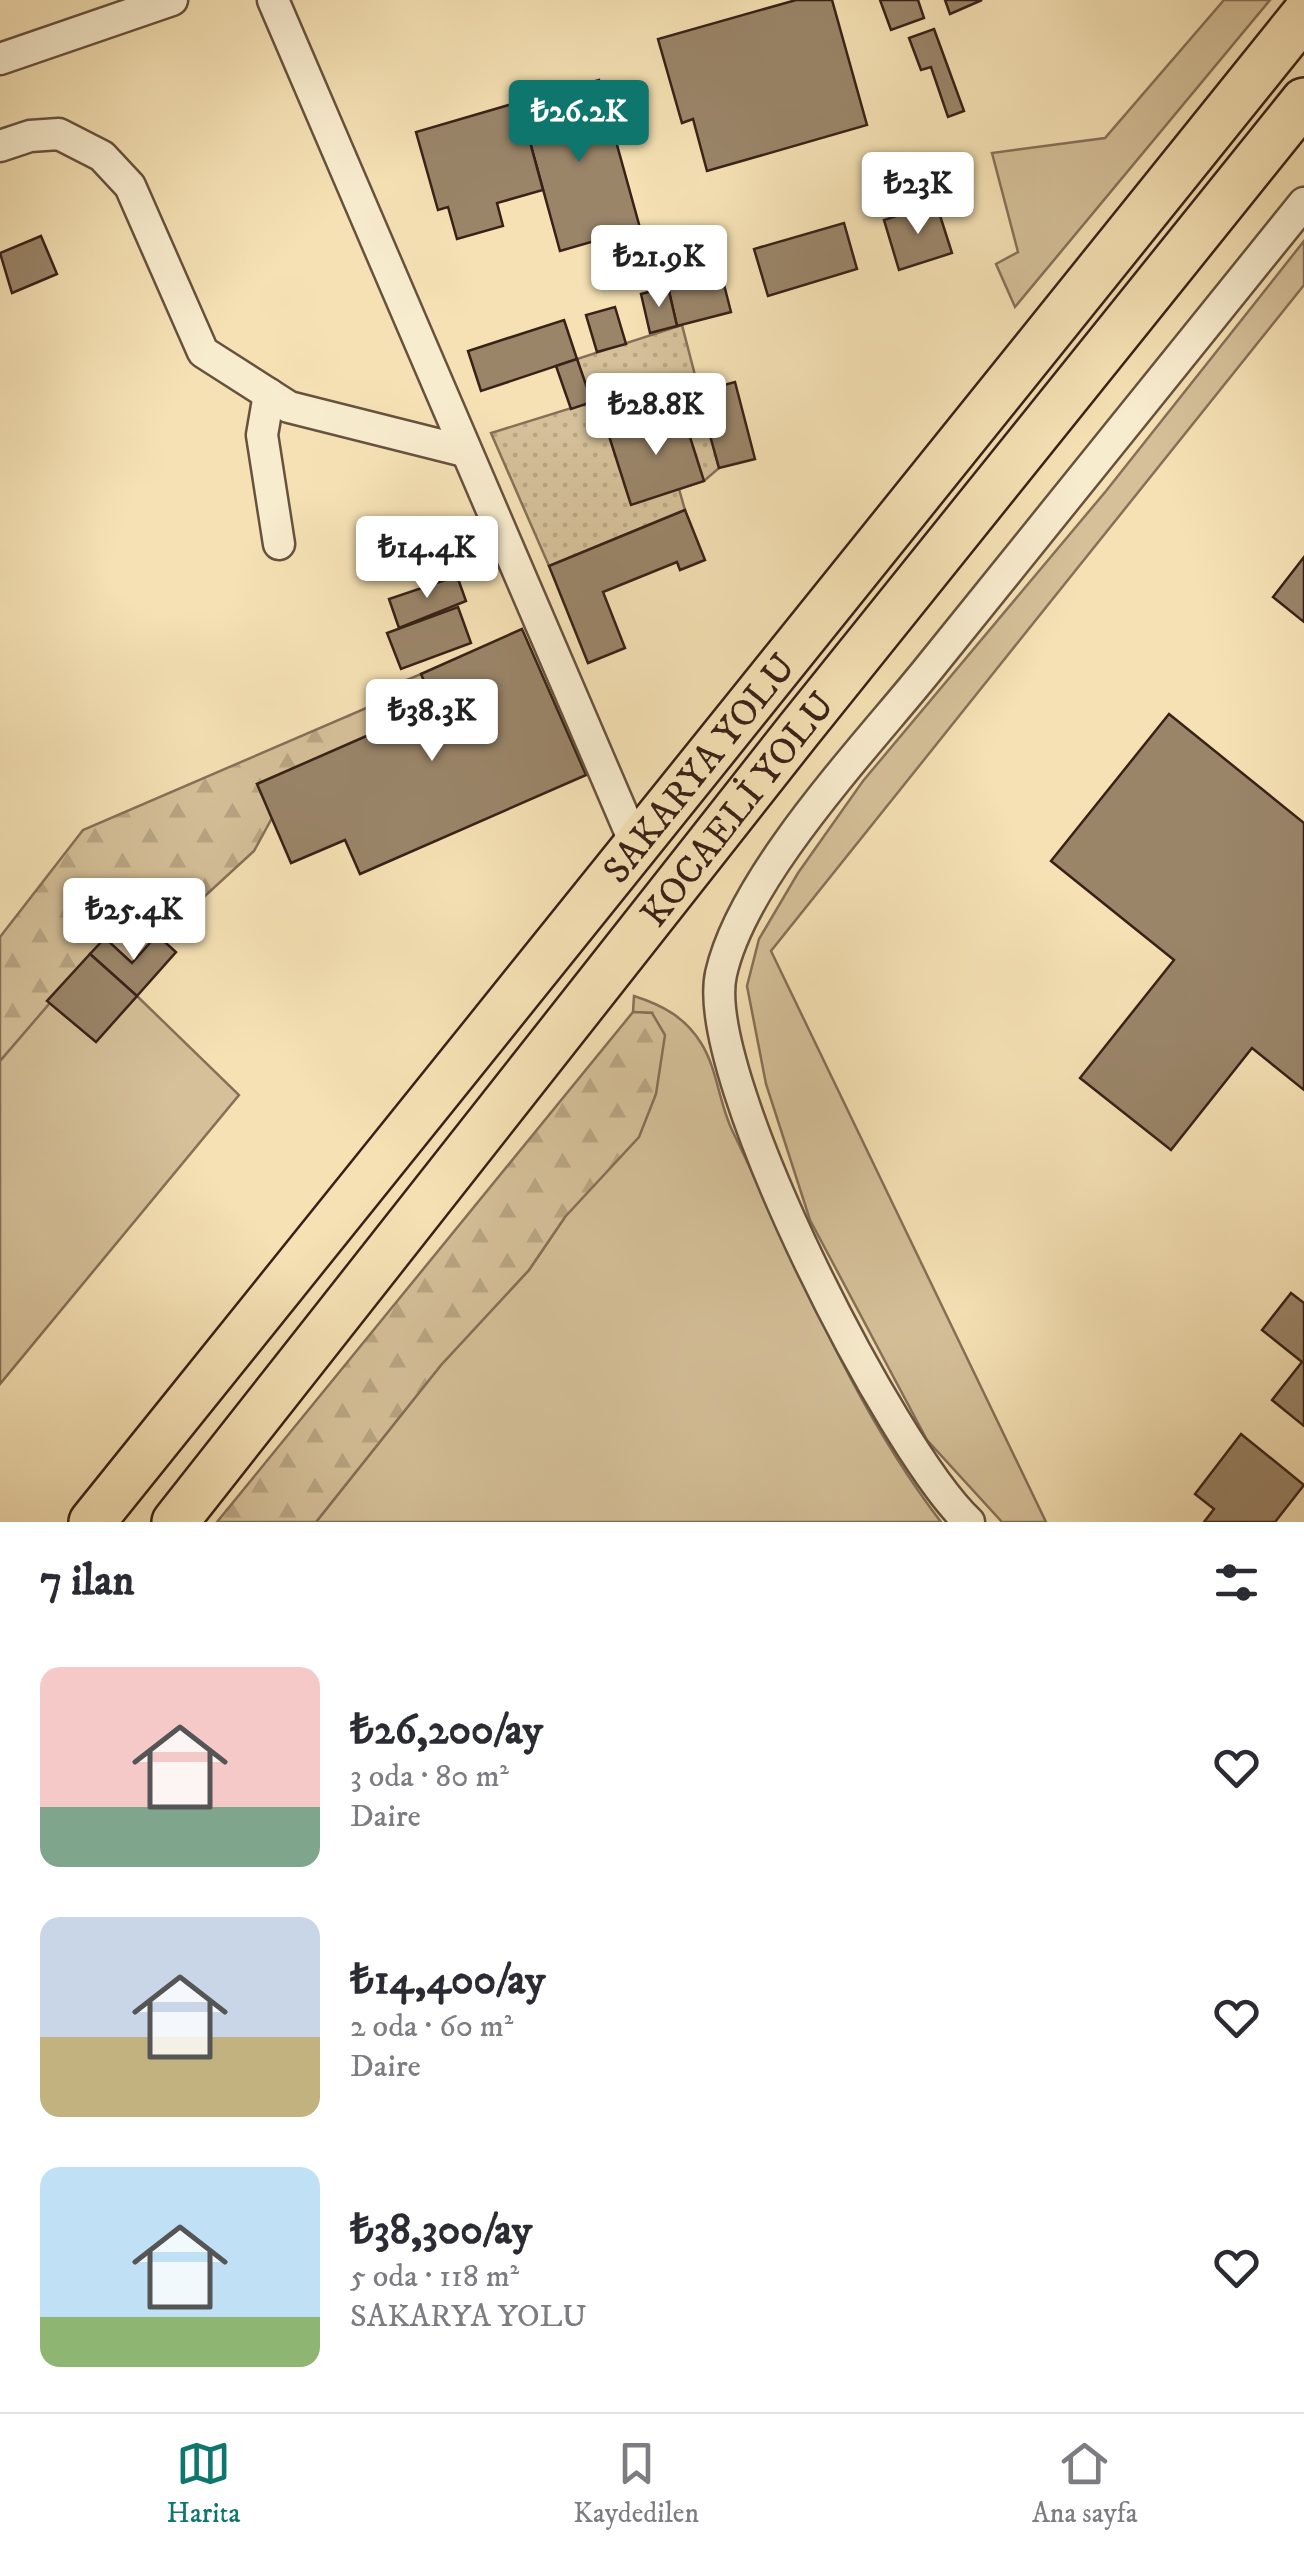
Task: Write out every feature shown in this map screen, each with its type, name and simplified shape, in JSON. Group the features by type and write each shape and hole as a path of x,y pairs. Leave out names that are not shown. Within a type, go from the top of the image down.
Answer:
{"highway":[{"name":"SAKARYA YOLU","path":"92,1522 1304,15"},
{"name":"KOCAELİ YOLU","path":"175,1522 798,731 1304,102"}],"street":[{"path":"0,58 172,0"},
{"path":"273,0 637,848"},
{"path":"0,146 30,136 59,134 102,156 130,186 203,352 289,407 464,451"},
{"path":"970,1522 946,1500 917,1460 857,1360 758,1144 726,1046 717,1000 722,972 742,920 822,802 1304,203"},
{"path":"270,394 262,436 279,544"}],"green space":[{"path":"1224,0 1270,0 1015,307 996,264 1018,252 992,153 1105,138"},
{"path":"1304,241 1304,285 771,951 1046,1522 1002,1522 927,1440 810,1220 766,1084 747,986 759,939 798,873 863,781 1106,491"},
{"path":"682,325 719,468 704,481 679,489 685,510 549,566 491,433 591,402 577,359"},
{"path":"421,674 435,706 257,784 272,818 254,851 132,963 105,939 0,1061 0,937 83,830 406,691 404,681"},
{"path":"137,996 239,1095 0,1384 0,1061 47,1001 96,1041"},
{"path":"634,996 672,1013 701,1043 732,1130 827,1332 879,1430 941,1522 316,1522 441,1365 529,1270 565,1217 652,1013 633,1012"},
{"path":"633,1012 652,1013 665,1035 656,1094 639,1137 565,1217 529,1270 441,1365 316,1522 217,1522"}],"building":[{"path":"796,0 832,0 867,125 707,171 693,119 682,123 658,39"},
{"path":"880,0 918,0 924,18 891,30"},
{"path":"945,0 982,0 950,14"},
{"path":"934,29 964,111 948,117 931,67 921,70 909,38"},
{"path":"599,80 640,228 560,251 519,102"},
{"path":"519,102 543,190 497,203 503,226 457,239 448,207 438,210 416,132"},
{"path":"898,172 905,202 876,210 869,179"},
{"path":"936,203 952,253 899,270 884,220"},
{"path":"844,223 857,269 768,296 754,249"},
{"path":"41,236 57,274 12,293 0,253"},
{"path":"721,273 731,312 677,326 668,287"},
{"path":"668,287 677,326 650,333 641,294"},
{"path":"615,307 626,344 597,352 586,315"},
{"path":"564,320 577,359 481,391 468,351"},
{"path":"577,359 592,402 571,409 556,366"},
{"path":"735,382 755,459 719,468 698,392"},
{"path":"682,412 704,481 631,505 609,436"},
{"path":"685,510 705,560 680,570 677,562 603,592 625,648 588,663 549,566"},
{"path":"1304,557 1304,622 1273,597"},
{"path":"457,576 466,601 399,628 389,599"},
{"path":"458,607 471,643 401,669 387,633"},
{"path":"522,629 586,775 360,874 345,840 291,863 257,784 435,706 421,674"},
{"path":"1169,714 1304,823 1304,1090 1252,1048 1171,1150 1080,1078 1174,960 1051,861"},
{"path":"157,935 176,952 137,996 90,954 105,938 132,963"},
{"path":"90,954 137,996 96,1042 47,1001"},
{"path":"1291,1293 1304,1303 1304,1426 1272,1400 1302,1362 1262,1330"},
{"path":"1241,1434 1304,1485 1275,1522 1204,1522 1214,1509 1195,1494"}]}
